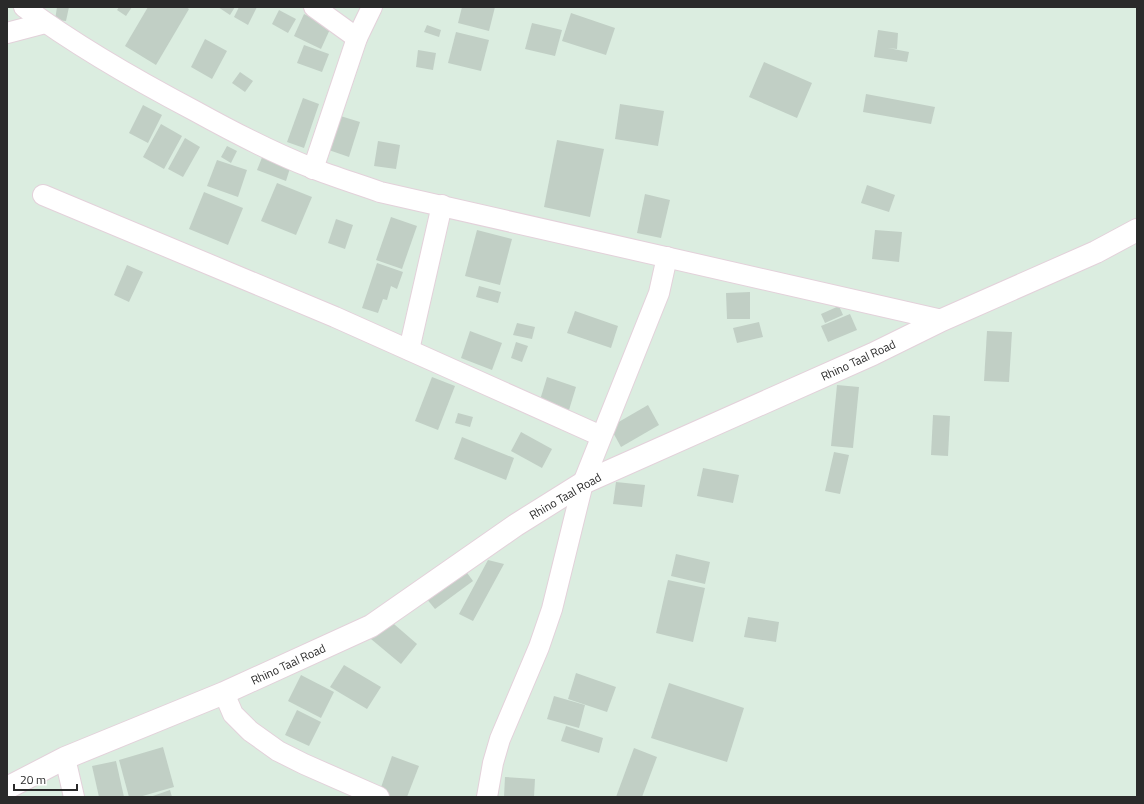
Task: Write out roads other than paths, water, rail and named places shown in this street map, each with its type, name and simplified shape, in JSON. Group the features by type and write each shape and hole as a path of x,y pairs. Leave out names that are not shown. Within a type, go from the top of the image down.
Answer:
{"street":[{"path":"24,7 111,65 174,101 256,144 313,169 380,192 942,320"},
{"path":"314,7 357,38"},
{"path":"313,169 357,38 372,7"},
{"path":"7,33 45,22"},
{"path":"43,195 162,244 408,350 601,436"},
{"path":"408,350 442,205"},
{"name":"Rhino Taal Road","path":"7,788 65,758 224,693 371,626 516,525 583,483 873,354 942,320 1096,252 1137,230"},
{"path":"487,797 493,763 500,739 539,648 552,609 583,483 659,293 666,257"},
{"path":"224,693 233,714 250,731 278,751 379,797"},
{"path":"65,758 74,797"}]}
